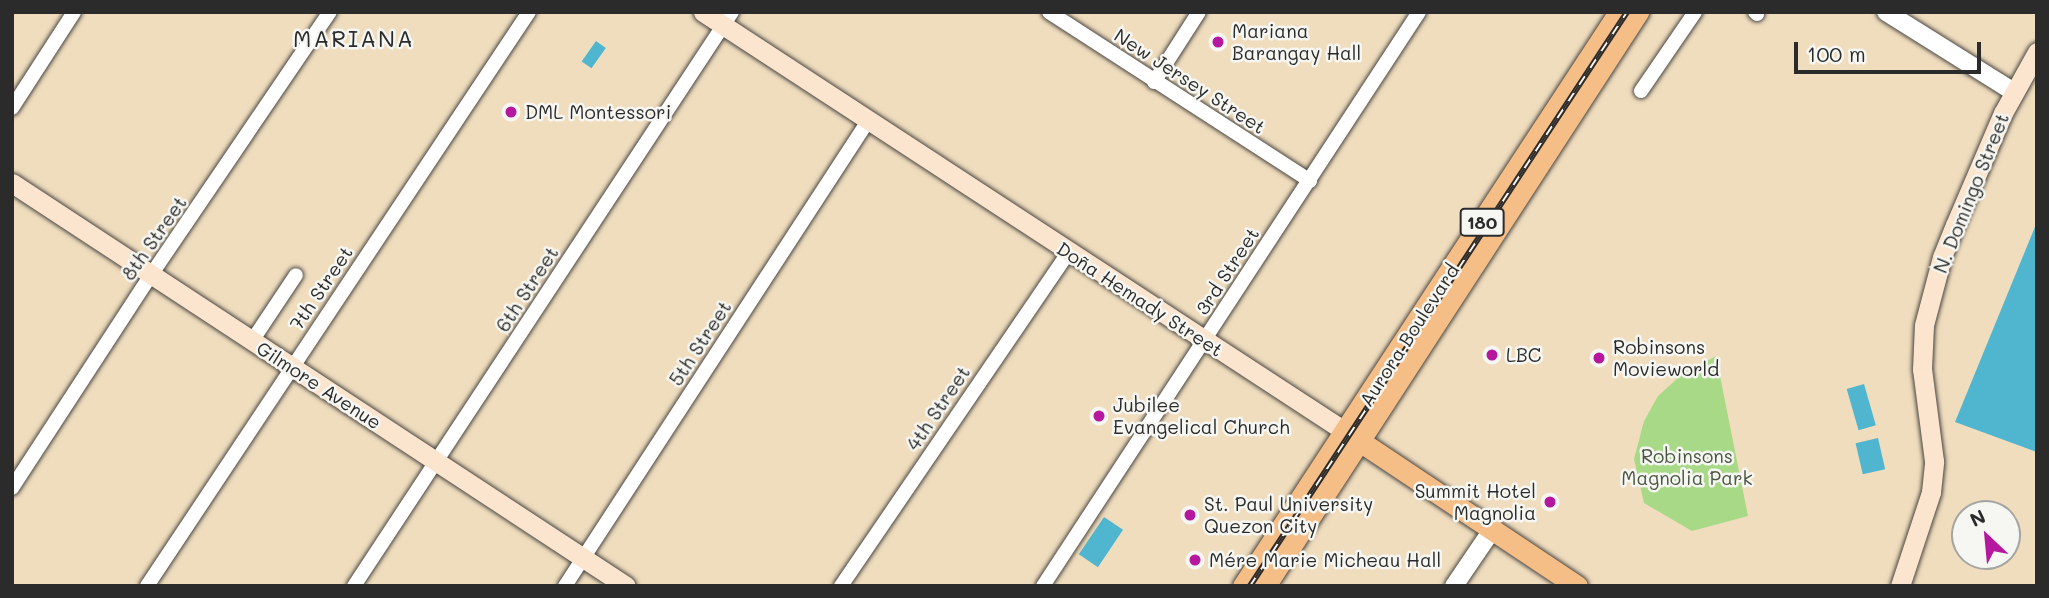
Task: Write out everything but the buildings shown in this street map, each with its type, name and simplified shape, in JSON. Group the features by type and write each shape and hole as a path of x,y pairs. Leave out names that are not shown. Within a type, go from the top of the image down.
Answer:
{"main road":[{"name":"Doña Hemady Street","path":"702,12 727,19 868,121 1577,586"},
{"name":"Aurora Boulevard","path":"1265,586 1353,437 1619,12"},
{"name":"Aurora Boulevard","path":"1243,586 1353,437 1638,12"},
{"name":"N. Domingo Street","path":"1900,586 1931,492 1934,461 1922,369 1924,325 1942,257 2014,92 2037,52"},
{"name":"Gilmore Avenue","path":"12,183 626,586"}],"street":[{"path":"12,108 74,12"},
{"name":"8th Street","path":"12,488 151,275 330,12"},
{"name":"7th Street","path":"147,586 530,12"},
{"name":"New Jersey Street","path":"1049,12 1310,181"},
{"path":"1154,82 1199,12"},
{"name":"3rd Street","path":"1043,586 1419,12"},
{"path":"1641,91 1695,12"},
{"path":"1886,12 2014,92"},
{"name":"6th Street","path":"354,586 727,19"},
{"name":"5th Street","path":"565,586 868,121"},
{"name":"4th Street","path":"841,586 1068,253"},
{"path":"252,341 296,275"},
{"path":"1454,586 1492,530"}],"green space":[{"name":"Robinsons Magnolia Park","path":"1716,356 1748,516 1692,531 1644,503 1634,459 1644,421 1658,396 1680,376"}],"water":[{"path":"596,41 606,48 591,68 582,61"},
{"path":"2037,222 2037,452 1955,422"},
{"path":"1864,384 1876,425 1859,430 1847,389"},
{"path":"1878,438 1885,469 1863,474 1856,443"},
{"path":"1104,517 1123,530 1098,567 1079,554"}],"railway":[{"path":"1250,586 1627,12"}],"place":[{"name":"Mariana Barangay Hall","path":"1218,42"},
{"name":"DML Montessori","path":"511,112"},
{"name":"LBC","path":"1492,355"},
{"name":"Robinsons Movieworld","path":"1599,358"},
{"name":"Jubilee Evangelical Church","path":"1099,416"},
{"name":"Summit Hotel Magnolia","path":"1550,502"},
{"name":"St. Paul University Quezon City","path":"1190,515"},
{"name":"Mére Marie Micheau Hall","path":"1195,560"}],"district":[{"name":"MARIANA","path":"354,38"}]}
